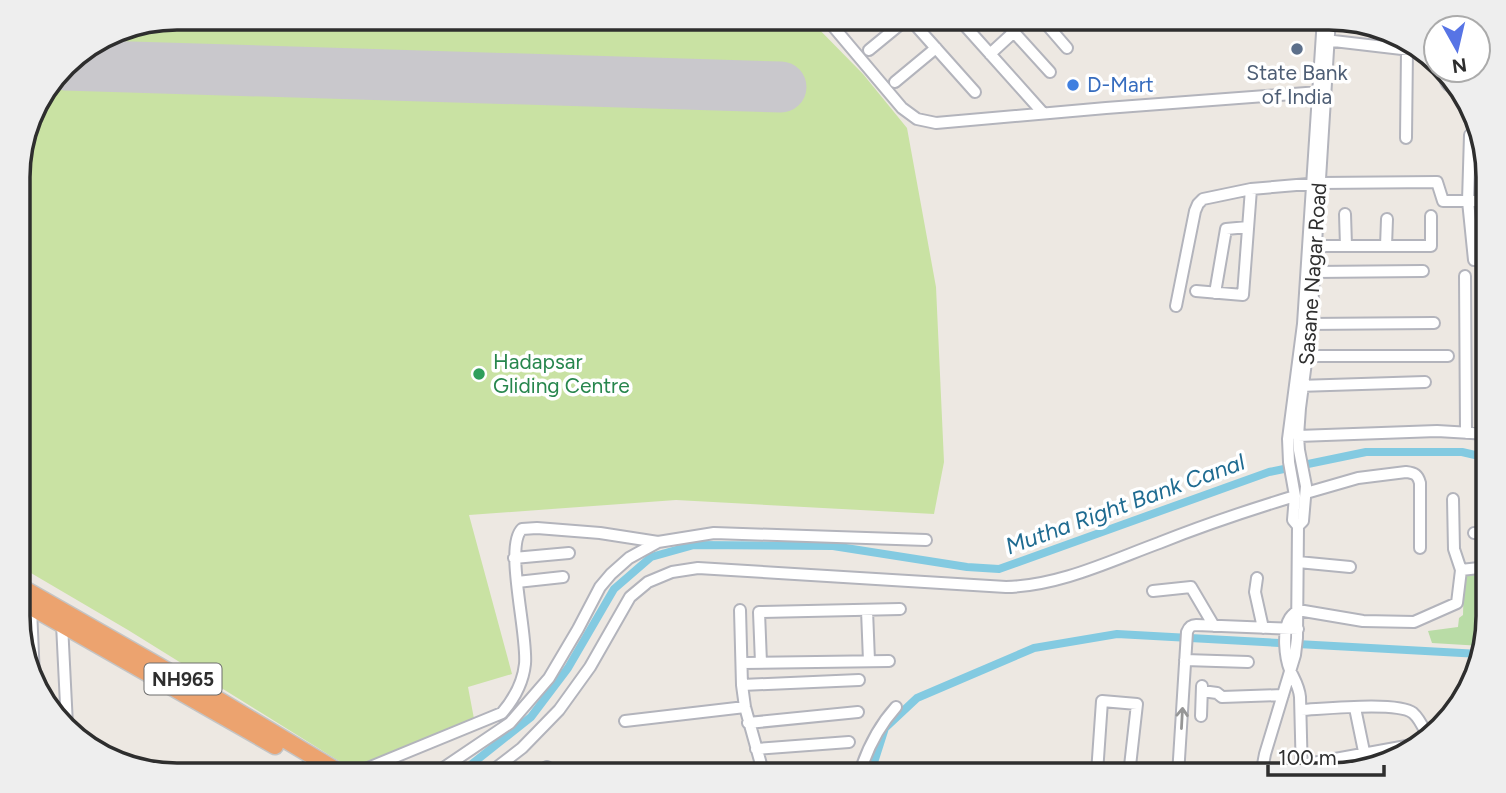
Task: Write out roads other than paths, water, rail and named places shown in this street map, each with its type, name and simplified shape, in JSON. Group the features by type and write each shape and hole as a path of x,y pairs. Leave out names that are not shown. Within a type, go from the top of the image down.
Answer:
{"highway":[{"name":"NH965","path":"30,603 292,763"},
{"name":"NH965","path":"30,603 222,702 324,763"}],"street":[{"path":"836,30 902,108 918,119 936,123 1319,92"},
{"path":"869,50 894,30"},
{"path":"920,30 975,92"},
{"path":"969,30 1043,113"},
{"path":"1052,30 1067,48"},
{"path":"1054,30 1057,36"},
{"name":"Sasane Nagar Road","path":"1263,763 1290,671 1292,634 1298,610 1298,526 1293,520 1301,494 1288,439 1304,356 1307,324 1324,30"},
{"name":"Sasane Nagar Road","path":"1307,324 1316,246 1319,92 1327,30"},
{"path":"990,54 1014,32 1050,72"},
{"path":"1325,40 1404,50"},
{"path":"895,82 936,48"},
{"path":"1406,138 1407,52"},
{"path":"1470,135 1468,201 1474,260"},
{"path":"1176,306 1195,211 1203,199 1251,189 1316,183 1437,182 1443,201 1476,201"},
{"path":"1196,291 1243,295 1251,189"},
{"path":"1345,214 1346,246"},
{"path":"1316,246 1431,246 1430,216"},
{"path":"1386,246 1387,219"},
{"path":"1215,293 1226,229 1248,227"},
{"path":"1314,271 1423,271"},
{"path":"1465,276 1466,433"},
{"path":"1307,324 1434,323"},
{"path":"1304,356 1448,356"},
{"path":"1299,386 1425,382"},
{"name":"Sasane Nagar Road","path":"1294,460 1298,436 1299,386"},
{"path":"1298,436 1408,431 1476,433"},
{"path":"502,763 522,748 559,710 590,667 630,597 648,582 672,572 698,568 1027,587 1080,573 1225,517 1358,478 1406,472 1418,476 1420,483 1420,548"},
{"path":"1298,610 1363,621 1414,622 1457,603 1461,570 1454,549 1453,499"},
{"path":"380,763 502,713 514,699 525,665 526,643 514,558 516,540 522,528 600,533 658,542 714,533 926,540"},
{"path":"451,763 510,723 548,678 605,581 629,558 658,542"},
{"path":"514,558 569,553"},
{"path":"1298,562 1350,567"},
{"path":"1461,570 1476,568"},
{"path":"517,582 563,577"},
{"path":"1256,578 1255,592 1263,628"},
{"path":"1153,591 1191,587 1214,626"},
{"path":"761,663 759,612 900,609"},
{"path":"740,610 742,685 748,723 760,763"},
{"path":"867,610 869,662"},
{"path":"30,618 31,638"},
{"path":"62,624 66,713"},
{"path":"1179,763 1187,632 1192,625 1263,628 1292,634"},
{"path":"1185,660 1248,662"},
{"path":"741,663 889,661"},
{"path":"1290,671 1299,689 1302,763"},
{"path":"742,685 859,680"},
{"path":"1201,716 1200,695 1283,695"},
{"path":"1098,763 1102,701 1137,704 1130,763"},
{"path":"625,721 745,706"},
{"path":"862,763 874,737 896,706"},
{"path":"1355,708 1366,758"},
{"path":"1301,710 1399,708 1413,713 1424,729"},
{"path":"748,723 858,712"},
{"path":"502,713 510,723"},
{"path":"756,749 849,742"},
{"path":"1328,763 1365,753 1377,755"}],"waterway":[{"name":"Mutha Right Bank Canal","path":"473,763 531,717 568,668 614,589 651,557 694,545 833,546 967,567 999,569 1269,472 1366,452 1462,452 1476,455"},
{"path":"874,763 885,728 917,698 1034,648 1117,634 1471,654"}],"place":[{"name":"State Bank of India","path":"1297,49"},
{"name":"D-Mart","path":"1073,85"},
{"name":"Hadapsar Gliding Centre","path":"479,374"}]}
